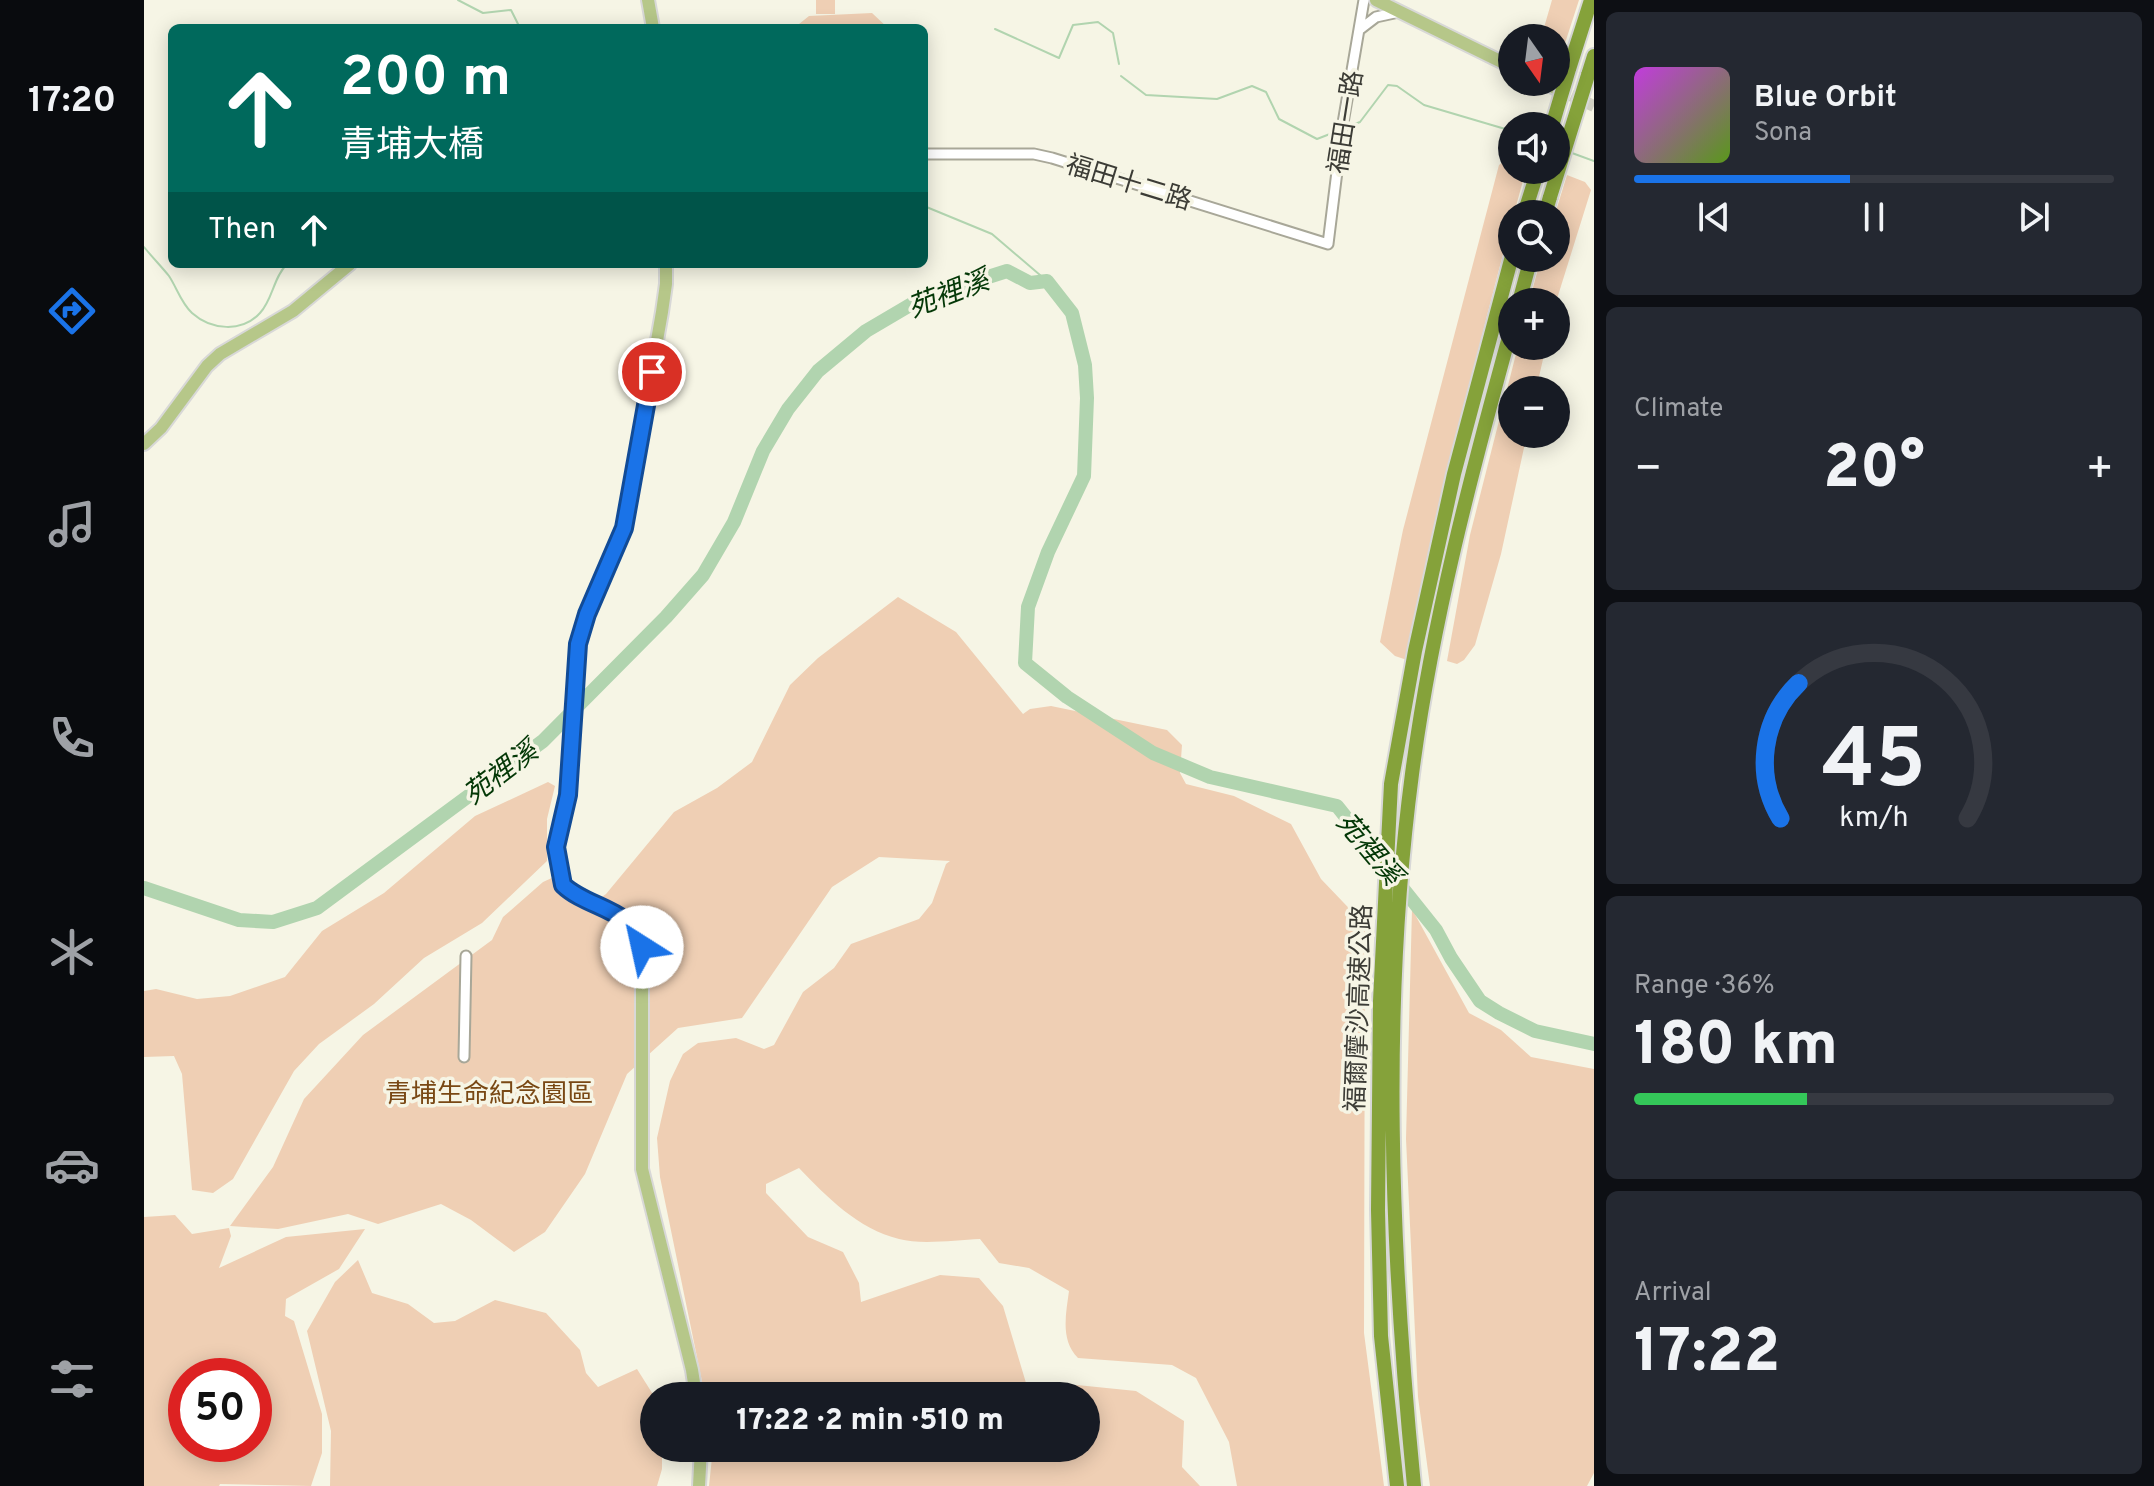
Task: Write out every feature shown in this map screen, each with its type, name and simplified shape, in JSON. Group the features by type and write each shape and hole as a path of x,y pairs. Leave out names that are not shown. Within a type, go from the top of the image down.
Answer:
{"highway":[{"path":"1556,112 1591,0"},
{"path":"1549,200 1594,56"},
{"name":"福爾摩沙高速公路","path":"1397,1486 1381,1336 1378,1210 1388,1001 1391,784 1415,651 1454,474 1508,272"},
{"name":"福爾摩沙高速公路","path":"1414,1486 1397,1290 1388,1001 1412,774 1431,652 1469,480 1503,360"}],"main road":[{"path":"648,0 652,24"},
{"path":"1376,0 1498,60"},
{"path":"144,444 161,428 207,366 220,354 293,311 345,268"},
{"path":"666,268 662,312 624,528 587,614 578,644 568,795 556,847 563,885 570,892 621,916 635,927 639,935 642,947 642,1169 694,1382"},
{"path":"699,1486 700,1462"}],"street":[{"name":"福田一路","path":"1328,244 1343,123 1364,0"},
{"path":"1359,30 1376,17 1400,12"},
{"name":"福田十二路","path":"928,154 1034,154 1052,158 1328,244"},
{"path":"464,1057 466,956"}],"green space":[{"path":"816,0 835,0 835,14 816,14"},
{"path":"1552,0 1579,0 1570,28 1570,24 1545,24"},
{"path":"872,13 884,24 799,24 809,16"},
{"path":"1498,169 1498,184 1522,184 1518,200 1498,200 1498,272 1407,660 1395,656 1380,642 1403,530"},
{"path":"1570,176 1585,182 1591,190 1570,257 1570,200 1559,200 1564,184 1570,184"},
{"path":"1537,272 1565,272 1560,288 1533,288"},
{"path":"1514,360 1543,360 1539,376 1510,376"},
{"path":"1498,425 1498,448 1524,448 1501,554 1475,645 1457,664 1447,661 1470,535"},
{"name":"青埔生命紀念園區","path":"898,597 956,632 1023,714 1030,709 1051,706 1167,730 1182,745 1180,773 1186,784 1234,796 1291,824 1321,879 1365,925 1364,1333 1384,1486 1237,1486 1229,1442 1196,1378 1172,1365 1078,1358 1066,1335 1069,1291 1029,1268 999,1263 980,1239 918,1242 899,1239 870,1228 844,1211 799,1168 766,1184 766,1193 808,1237 843,1252 859,1283 861,1302 940,1275 979,1278 1003,1306 1026,1382 702,1382 660,1177 657,1138 670,1081 683,1054 698,1043 736,1038 764,1049 774,1045 803,992 834,968 851,944 919,919 932,903 946,864 950,861 879,857 832,887 742,1018 678,1028 627,1074 585,1174 545,1232 514,1252 471,1220 441,1204 378,1224 348,1214 278,1229 230,1226 273,1167 304,1099 363,1035 492,940 503,917 543,882 554,877 565,894 587,907 606,894 674,812 717,788 752,762 790,685 818,658"},
{"path":"548,782 555,786 547,819 547,861 482,923 424,958 374,1004 319,1044 294,1071 233,1179 213,1193 192,1190 182,1074 174,1056 144,1057 144,991 156,989 197,999 230,996 285,977 322,931 384,893 475,816"},
{"path":"1412,909 1469,1013 1501,1030 1531,1057 1594,1069 1594,1473 1587,1486 1430,1486 1418,1397 1406,1139"},
{"path":"175,1215 192,1234 229,1228 231,1236 219,1268 286,1237 365,1229 339,1269 286,1299 285,1316 294,1321 322,1414 322,1453 311,1486 144,1486 144,1217"},
{"path":"358,1260 372,1293 408,1304 434,1323 455,1321 495,1300 546,1313 580,1350 586,1373 598,1387 637,1369 645,1382 640,1382 640,1462 662,1462 657,1486 330,1486 331,1431 307,1331 335,1282"},
{"path":"1100,1387 1136,1391 1184,1421 1182,1467 1200,1486 709,1486 712,1462 1100,1462"}],"waterway":[{"path":"458,0 483,13 511,10 518,24"},
{"path":"995,29 1059,58 1073,25 1098,22 1113,33 1119,64"},
{"path":"1121,76 1146,95 1217,99 1252,86 1266,92 1279,119 1317,139 1335,132"},
{"path":"1350,126 1360,122 1388,85 1397,86 1424,105 1498,127"},
{"path":"1572,153 1594,161"},
{"path":"928,208 992,234 1047,281"},
{"path":"144,247 169,276 192,313 217,326 244,324 260,313 284,268"},
{"name":"苑裡溪","path":"144,888 239,920 273,922 317,908 543,741 666,617 703,575 734,522 763,451 788,409 818,371 866,331 922,298 1007,271 1030,283 1047,281 1072,313 1085,365 1087,398 1084,476 1048,552 1028,607 1025,663 1067,697 1153,753 1210,777 1337,806 1436,930 1480,1001 1535,1031 1594,1044"}],"tunnel":[{"path":"1570,95 1594,106"}],"route":[{"path":"642,947 635,927 621,916 580,898 563,885 556,847 568,795 578,644 587,614 624,528 652,372"}]}
